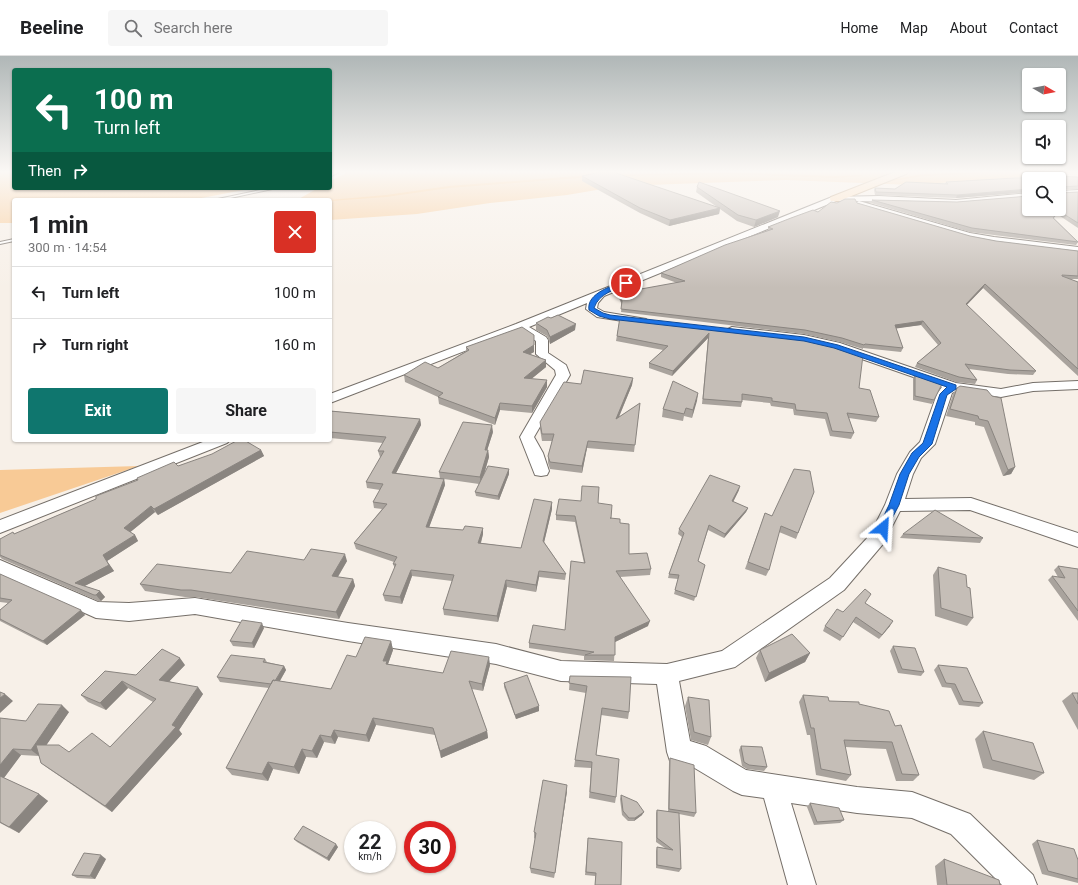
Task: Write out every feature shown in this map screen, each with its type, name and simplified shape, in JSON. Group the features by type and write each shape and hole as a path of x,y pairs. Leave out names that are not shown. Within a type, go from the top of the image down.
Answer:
{"street":[{"path":"332,398 520,326 810,211"},
{"path":"882,211 969,235 994,240 1078,250"},
{"path":"600,294 593,302 591,309 601,315 657,323"},
{"path":"520,326 542,340 542,354 561,368 563,374 527,437 535,453 541,471"},
{"path":"719,330 781,336 836,346 954,387 1001,393 1033,388 1078,385"},
{"path":"0,567 96,610 129,612 195,606 348,632 496,654 561,671 667,674 727,660 836,584 877,539 894,505 904,474 915,455 927,444 944,394 947,390 954,387"},
{"path":"0,527 217,442"},
{"path":"894,505 971,504 1078,540"},
{"path":"667,674 679,752 697,755 742,782 857,800 912,805 960,824 1004,868 1024,885"},
{"path":"774,788 802,885"}],"lane":[{"path":"0,243 12,240"}],"shaded area":[{"path":"0,211 12,211 12,223 0,223"},
{"path":"332,211 439,211 417,214 332,220"},
{"path":"139,466 0,513 0,470"}],"building":[{"path":"647,211 709,211 670,220"},
{"path":"732,211 780,211 756,220 738,215"},
{"path":"811,211 818,212 820,211 883,211 970,236 996,241 1078,251 1078,276 1062,276 1078,282 1078,369 985,284 966,304 1036,371 1010,370 965,364 977,380 959,377 917,363 941,343 923,321 895,325 903,348 864,345 842,338 805,330 621,309 622,301 619,293 685,281 661,273 725,245 773,229 768,227"},
{"path":"910,211 1022,211 1022,216 1055,216 1053,218 1078,242 972,228"},
{"path":"1066,211 1078,211 1078,223 1066,215"},
{"path":"558,315 576,324 550,337 547,330 536,323 548,317 551,318"},
{"path":"620,317 805,340 834,346 863,355 859,388 870,390 879,417 847,413 854,433 832,431 827,413 796,410 795,404 772,401 772,398 742,394 742,402 703,399 709,333 673,371 649,363 668,346 617,336"},
{"path":"522,327 534,335 534,345 523,352 546,360 524,378 547,380 532,406 500,403 495,418 438,397 443,393 404,375 425,362 438,368 469,350 466,347"},
{"path":"584,370 633,378 616,419 640,403 635,445 588,441 582,466 550,462 548,456 554,434 542,434 540,422 564,382 581,384"},
{"path":"915,374 942,384 934,400 915,396"},
{"path":"673,381 698,393 693,410 686,408 684,414 663,409"},
{"path":"960,386 987,390 992,396 1001,398 1015,467 1008,470 988,421 979,419 978,416 950,409 957,388"},
{"path":"332,411 420,419 392,473 444,479 426,527 463,530 465,526 483,528 478,543 521,548 534,499 552,502 543,541 566,574 539,571 536,585 506,580 497,616 443,609 454,575 411,570 400,597 383,595 396,564 393,564 397,557 354,543 387,504 373,502 383,484 366,482 384,451 378,451 386,437 332,432"},
{"path":"463,422 492,425 485,450 488,450 480,477 439,472"},
{"path":"234,442 247,442 261,450 154,509 151,506 124,528 135,535 103,555 109,565 75,583 100,591 96,595 0,555 0,539 13,532 14,534 96,499 96,496 138,480 137,478 174,462 178,466 212,454"},
{"path":"488,466 509,469 498,496 475,492"},
{"path":"794,469 810,471 814,492 798,533 781,526 769,570 748,562 765,513 772,516"},
{"path":"710,475 740,486 732,501 748,508 725,534 709,525 698,561 705,565 696,597 675,590 679,575 669,574 684,533 679,529"},
{"path":"582,486 599,487 598,503 612,505 610,518 620,519 620,523 629,524 629,554 647,553 651,569 616,571 650,621 615,637 615,655 585,655 594,652 529,643 533,625 565,630 571,561 585,563 575,516 556,515 559,499 581,501"},
{"path":"935,510 983,538 903,534"},
{"path":"311,549 345,554 332,576 353,579 336,612 191,590 140,584 157,564 231,573 247,551 304,560"},
{"path":"1058,566 1078,569 1078,611 1052,576 1065,578"},
{"path":"938,567 966,575 967,587 970,588 973,618 941,608"},
{"path":"0,574 81,610 43,641 0,619 0,610 12,600 0,598"},
{"path":"865,589 871,594 865,603 893,621 882,635 856,617 843,637 825,626 837,609 843,612"},
{"path":"242,620 262,623 252,643 230,641"},
{"path":"792,634 810,653 769,673 760,650"},
{"path":"365,637 391,641 383,661 387,661 386,664 443,673 451,651 489,657 482,684 469,681 487,731 440,751 433,728 373,718 366,735 334,730 331,737 320,735 312,751 302,749 294,767 268,762 262,774 226,768 273,680 331,689 347,655 356,657"},
{"path":"893,646 915,648 924,672 902,669"},
{"path":"162,649 180,658 159,680 198,687 172,725 176,727 105,806 41,763 36,745 59,745 69,752 92,733 110,747 156,699 122,681 100,703 81,695 105,671 136,675"},
{"path":"231,655 265,659 263,662 284,666 275,681 273,680 271,684 217,677"},
{"path":"938,665 967,668 983,703 963,701 955,684 946,683"},
{"path":"527,675 539,706 515,715 504,683"},
{"path":"570,676 631,677 629,712 602,708 596,755 619,759 616,797 590,792 592,762 575,760 587,686 569,683"},
{"path":"0,692 5,694 0,698"},
{"path":"1072,693 1078,693 1078,704"},
{"path":"803,695 828,697 829,701 859,702 859,704 889,711 895,726 901,725 919,775 902,774 892,742 844,740 851,775 821,769 814,728 811,728"},
{"path":"688,697 709,700 711,737 694,732"},
{"path":"38,704 62,705 31,750 13,749 0,765 0,718 26,721"},
{"path":"983,731 1033,743 1044,773 992,760"},
{"path":"741,746 762,747 767,767 749,765 744,762"},
{"path":"670,758 694,765 696,813 669,809"},
{"path":"0,776 39,794 9,827 0,822"},
{"path":"543,780 567,785 555,873 530,868 536,833 534,832"},
{"path":"621,795 637,802 644,812 635,818 629,818 623,811"},
{"path":"810,803 839,808 844,820 817,822"},
{"path":"657,810 679,813 681,869 657,865 657,847 673,850 657,838"},
{"path":"303,826 336,844 327,858 294,839"},
{"path":"588,838 622,842 621,885 595,885 596,873 586,872"},
{"path":"1037,840 1074,849 1078,860 1078,879 1048,871"},
{"path":"84,853 101,855 90,876 72,875"},
{"path":"944,859 999,880 1000,885 947,885"}],"route":[{"path":"626,283 600,294 593,302 591,309 601,315 610,317 804,339 836,346 954,387 947,390 944,394 927,444 915,455 904,474 894,505 883,528"}]}
